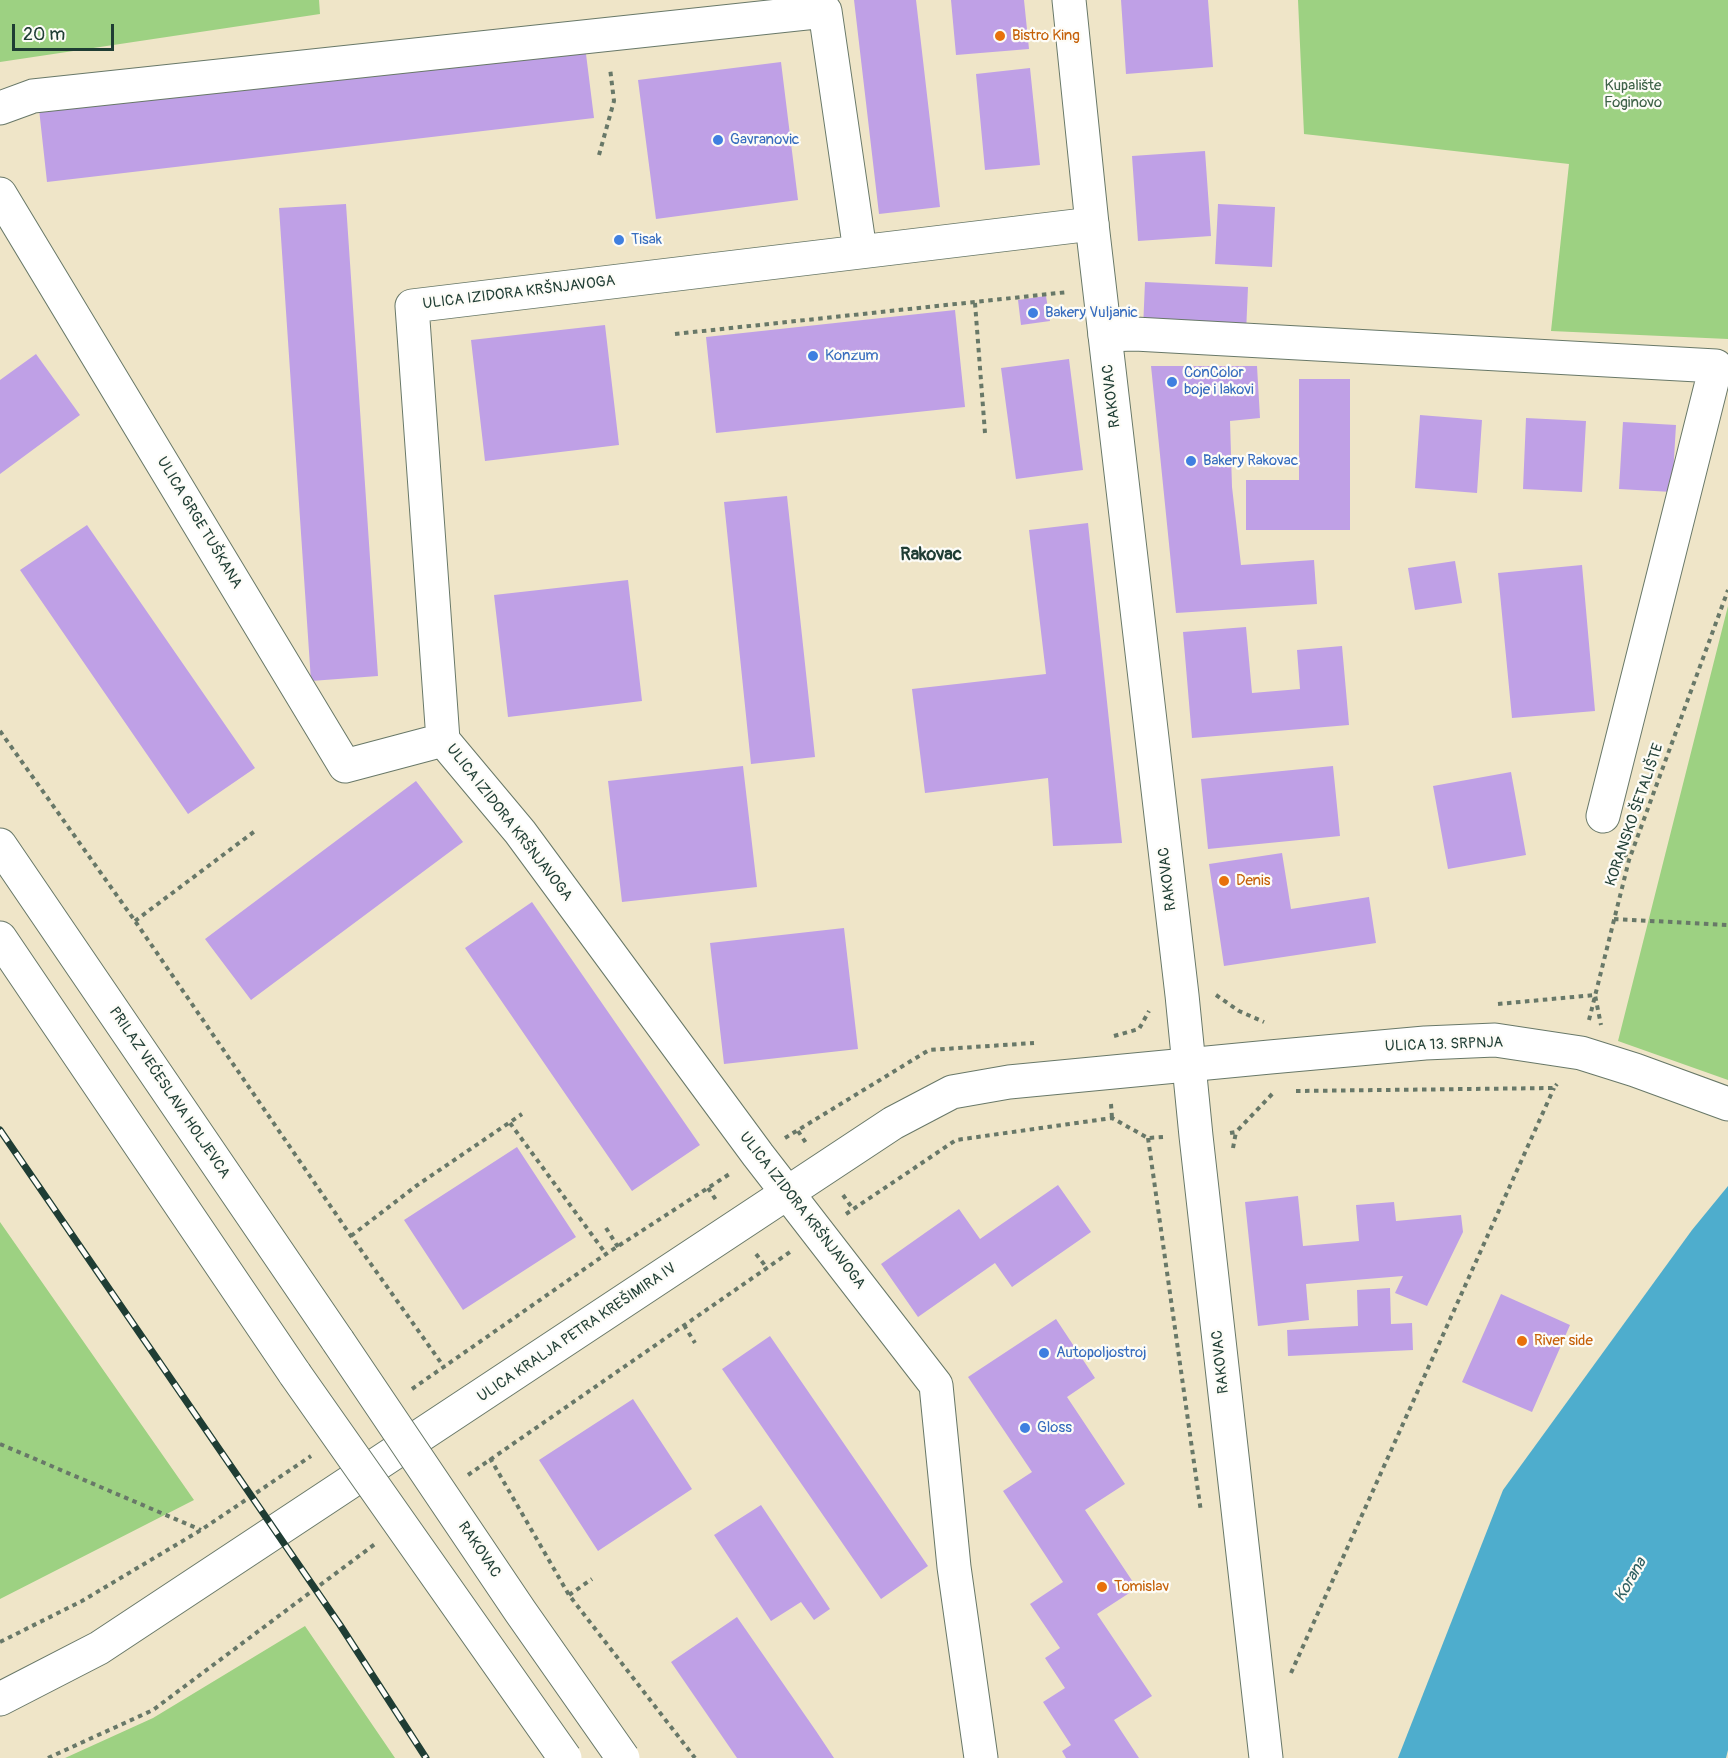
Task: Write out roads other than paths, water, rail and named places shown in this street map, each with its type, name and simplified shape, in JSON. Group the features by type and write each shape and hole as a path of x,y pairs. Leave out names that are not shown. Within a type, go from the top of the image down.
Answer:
{"main road":[{"name":"RAKOVAC","path":"1069,0 1092,224 1180,983 1266,1758"},
{"path":"0,108 33,96 825,11 860,251"},
{"name":"ULICA GRGE TUŠKANA","path":"0,194 345,766 443,740"},
{"name":"ULICA IZIDORA KRŠNJAVOGA","path":"981,1758 954,1567 936,1385 787,1193 520,832 443,740 412,306 1092,224"},
{"path":"1105,335 1135,334 1716,366 1603,816"},
{"name":"PRILAZ VEĆESLAVA HOLJEVCA","path":"0,845 338,1341"},
{"path":"0,938 295,1374 565,1758"},
{"name":"ULICA 13. SRPNJA","path":"1188,1064 1425,1043 1496,1040 1581,1053 1728,1104"},
{"name":"ULICA KRALJA PETRA KREŠIMIRA IV","path":"0,1699 99,1648 893,1123 952,1092 1008,1082 1188,1064"},
{"name":"RAKOVAC","path":"338,1341 623,1758"}],"water":[{"name":"Korana","path":"1728,1186 1728,1750 1726,1758 1398,1758 1503,1490 1692,1230"}],"railway":[{"path":"0,1130 340,1625 426,1758"}],"place":[{"name":"Bistro King","path":"1000,36"},
{"name":"Gavranovic","path":"718,140"},
{"name":"Tisak","path":"619,240"},
{"name":"Bakery Vuljanic","path":"1033,313"},
{"name":"Konzum","path":"813,356"},
{"name":"ConColor boje i lakovi","path":"1172,382"},
{"name":"Bakery Rakovac","path":"1191,461"},
{"name":"Denis","path":"1224,881"},
{"name":"River side","path":"1522,1341"},
{"name":"Autopoljostroj","path":"1044,1353"},
{"name":"Gloss","path":"1025,1428"},
{"name":"Tomislav","path":"1102,1587"}],"district":[{"name":"Rakovac","path":"931,555"}],"park label":[{"name":"Kupalište Foginovo","path":"1633,94"}]}
